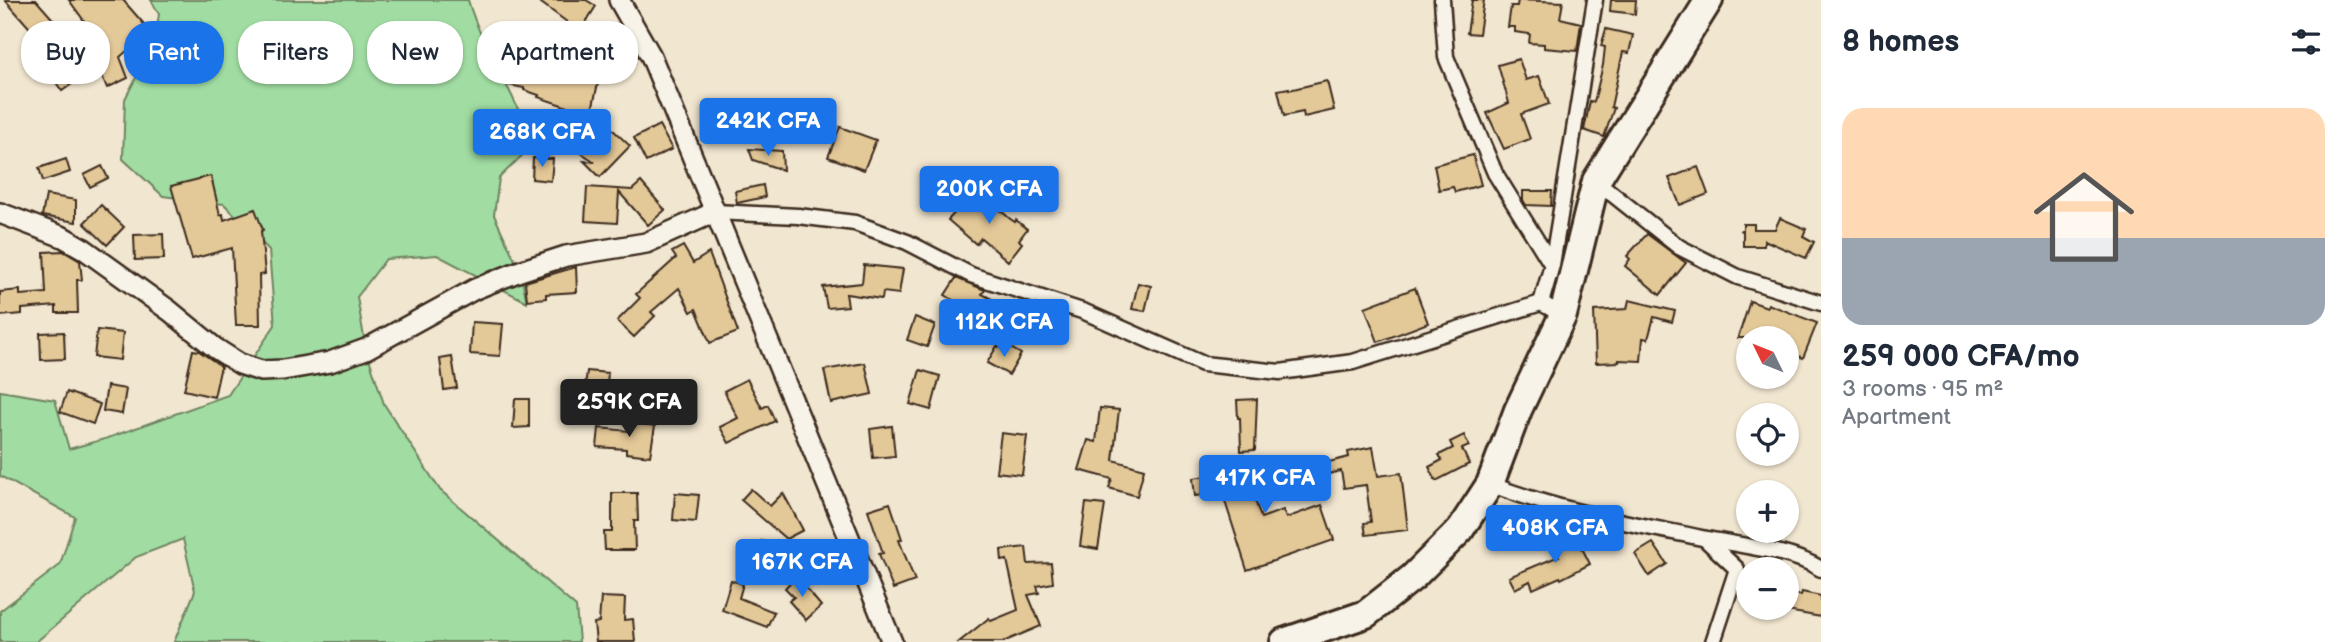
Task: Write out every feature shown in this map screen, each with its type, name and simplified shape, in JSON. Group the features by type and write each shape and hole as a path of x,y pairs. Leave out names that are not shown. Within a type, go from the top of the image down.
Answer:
{"highway":[{"path":"1284,642 1366,614 1413,577 1460,530 1489,484 1518,410 1596,181 1709,0"}],"street":[{"path":"619,0 651,55 892,642"},
{"path":"1442,0 1446,57 1495,173 1552,265"},
{"path":"0,213 63,237 84,249 170,311 215,348 240,364 261,371 330,362 366,349 475,289 520,271 566,256 646,243 715,212 798,216 855,223 907,242 971,275 1085,312 1203,364 1280,372 1353,362 1552,309 1552,265 1595,0"},
{"path":"1596,181 1679,247 1738,277 1821,303"},
{"path":"1489,484 1566,510 1760,549 1821,569"},
{"path":"1704,538 1737,569 1713,642"}],"green space":[{"path":"151,0 468,0 477,25 477,84 506,84 536,142 499,178 494,215 520,271 527,302 437,255 386,259 357,297 366,349 384,404 440,490 576,607 579,642 174,642 195,591 183,539 136,557 36,642 0,642 0,611 60,565 75,517 0,476 0,391 55,400 69,449 108,438 228,395 275,325 269,250 224,204 163,196 123,159 125,99 133,84 224,84 224,21 158,21 159,14"}],"building":[{"path":"5,0 36,0 54,21 24,21"},
{"path":"69,0 123,0 141,21 124,21 124,54 120,57 124,68 124,80 107,88 105,84 110,84 110,21 84,21"},
{"path":"537,0 586,0 596,6 587,21 566,21"},
{"path":"1472,0 1484,0 1479,34 1467,33"},
{"path":"1518,0 1563,2 1560,18 1581,23 1577,51 1544,48 1544,44 1529,43 1530,34 1515,32 1515,27 1508,27 1511,6 1517,6"},
{"path":"1611,0 1636,0 1635,14 1610,11"},
{"path":"1606,29 1633,35 1629,53 1623,52 1611,107 1614,108 1604,137 1584,130 1590,101 1594,102 1603,65 1605,47 1601,46"},
{"path":"1519,59 1526,80 1539,76 1549,104 1521,114 1530,139 1504,149 1487,113 1509,103 1498,65"},
{"path":"1327,81 1334,110 1304,117 1303,112 1284,116 1278,90"},
{"path":"57,84 72,84 62,91"},
{"path":"598,84 592,110 630,146 600,177 584,161 595,162 551,133 568,107 538,97 539,95 524,88 509,85"},
{"path":"659,125 672,149 646,162 634,138"},
{"path":"840,127 876,140 864,170 828,157"},
{"path":"749,149 782,151 783,170 753,160"},
{"path":"1473,155 1481,185 1455,192 1453,187 1439,190 1434,165"},
{"path":"533,158 553,159 551,181 532,179"},
{"path":"66,159 70,172 43,181 39,168"},
{"path":"102,166 108,178 90,187 84,175"},
{"path":"1698,167 1708,194 1680,205 1669,178"},
{"path":"211,176 220,215 223,214 224,220 255,209 263,230 265,274 259,275 260,325 236,325 232,248 192,259 171,186"},
{"path":"641,182 665,210 648,225 619,192 617,223 585,221 587,187 632,190"},
{"path":"763,185 765,197 737,203 735,191"},
{"path":"1523,191 1552,191 1551,206 1526,205"},
{"path":"46,195 76,200 76,222 42,216"},
{"path":"985,196 1009,218 1027,229 1019,240 1022,243 1008,261 981,238 976,244 948,220 968,198 977,205"},
{"path":"101,205 124,227 107,245 84,223"},
{"path":"1780,218 1806,229 1803,236 1814,242 1806,258 1764,240 1764,246 1743,246 1743,231 1740,230 1743,230 1743,224 1754,224 1754,229 1775,229"},
{"path":"163,234 164,259 135,260 134,235"},
{"path":"1647,234 1686,263 1660,295 1625,266 1630,259 1627,256"},
{"path":"683,246 693,263 709,253 738,332 710,343 696,309 691,312 679,288 651,312 655,316 634,337 617,321 640,298 636,294 676,258 672,252"},
{"path":"63,251 80,261 82,280 77,280 78,313 56,313 56,306 22,309 22,314 0,316 0,292 20,290 20,295 46,293 44,252"},
{"path":"864,265 903,269 899,294 883,292 882,299 846,294 848,306 827,308 823,287 862,283"},
{"path":"576,267 577,292 546,294 546,298 527,300 525,282"},
{"path":"956,278 985,290 982,294 1013,310 1001,335 950,309 955,301 945,295"},
{"path":"1138,283 1151,286 1145,311 1132,309"},
{"path":"1415,288 1428,323 1378,342 1365,307"},
{"path":"1629,300 1675,311 1672,322 1654,317 1648,339 1643,338 1641,361 1596,363 1594,311 1627,309"},
{"path":"1750,301 1767,307 1768,304 1817,323 1803,358 1799,356 1799,326 1742,326"},
{"path":"915,317 935,325 927,347 907,340"},
{"path":"472,322 503,324 500,356 470,354"},
{"path":"97,330 123,333 120,360 94,357"},
{"path":"64,332 65,359 41,360 40,333"},
{"path":"1004,344 1021,354 1009,375 987,363 997,346 1002,348"},
{"path":"193,350 199,351 221,366 214,397 184,390"},
{"path":"452,357 457,388 444,390 440,359"},
{"path":"865,363 872,394 831,403 824,370"},
{"path":"920,370 940,376 931,410 910,404"},
{"path":"587,371 608,373 605,405 583,403"},
{"path":"747,379 762,408 768,405 775,421 729,443 720,427 738,418 724,391"},
{"path":"107,386 126,389 122,414 103,411"},
{"path":"67,392 100,404 93,424 60,412"},
{"path":"515,399 529,399 529,427 513,428"},
{"path":"1257,399 1255,450 1241,451 1237,400"},
{"path":"1100,408 1119,410 1113,460 1144,469 1137,496 1109,488 1112,479 1079,470 1088,440 1096,442"},
{"path":"630,422 655,426 650,456 626,453 626,449 597,447 599,428 629,431"},
{"path":"892,426 895,456 873,458 870,429"},
{"path":"1001,433 1027,436 1022,475 996,472"},
{"path":"1464,435 1469,446 1462,449 1469,464 1436,481 1429,467 1442,460 1439,455 1453,448 1450,442"},
{"path":"1373,447 1378,476 1401,473 1408,530 1366,535 1364,523 1371,522 1366,485 1344,488 1341,471 1324,475 1321,464 1349,457 1348,452"},
{"path":"1290,463 1296,486 1254,497 1261,518 1283,510 1286,518 1322,505 1334,540 1247,570 1222,492 1195,496 1193,478"},
{"path":"751,489 770,506 783,493 803,530 786,539 741,500"},
{"path":"612,493 637,493 635,550 605,550 604,532 612,532"},
{"path":"675,493 699,495 696,522 673,520"},
{"path":"890,503 902,539 899,540 915,581 893,589 879,554 883,553 868,510"},
{"path":"1086,503 1105,505 1098,549 1080,546"},
{"path":"1574,532 1590,564 1533,589 1530,581 1515,589 1509,577 1559,556 1555,548 1564,543 1561,538"},
{"path":"761,541 776,544 771,563 757,559"},
{"path":"1653,543 1667,564 1649,576 1635,554"},
{"path":"1026,547 1028,564 1051,563 1053,583 1037,586 1039,593 1028,595 1041,626 1003,642 959,642 989,618 991,621 1018,610 1007,560 1002,561 1001,550"},
{"path":"796,576 821,606 806,620 789,601 794,597 785,588"},
{"path":"731,580 743,584 739,598 774,612 767,627 722,610"},
{"path":"1802,592 1821,596 1821,617 1799,613"},
{"path":"601,597 625,598 624,620 633,619 635,642 596,642 594,623 599,622"}]}
